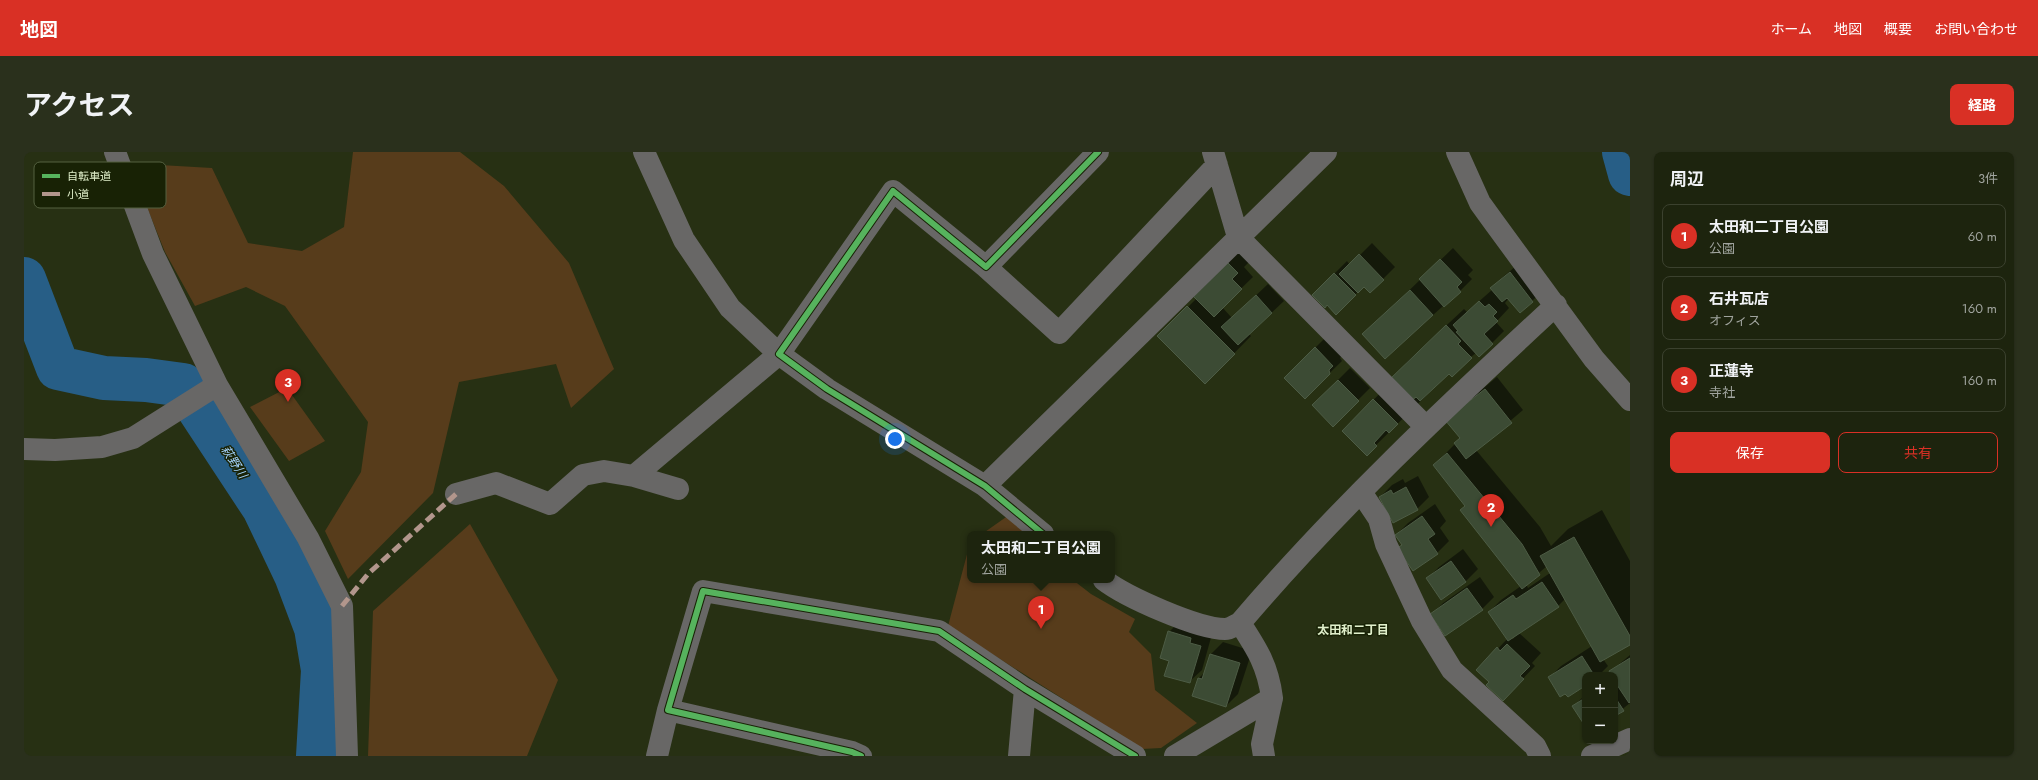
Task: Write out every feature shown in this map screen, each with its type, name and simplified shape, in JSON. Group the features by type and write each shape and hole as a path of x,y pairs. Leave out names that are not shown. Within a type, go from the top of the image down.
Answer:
{"street":[{"path":"115,152 119,162"},
{"path":"644,152 684,240 730,308 779,354 827,389 985,486 1039,531"},
{"path":"986,267 1098,152"},
{"path":"985,486 1326,152"},
{"path":"1457,152 1480,203 1594,359 1630,400"},
{"path":"634,476 779,354 893,191 986,267 1058,333 1215,159"},
{"path":"1215,159 1238,237 1425,426"},
{"path":"136,208 153,254 217,385 308,538 342,606 347,756"},
{"path":"1110,583 1165,612 1213,628 1227,629 1240,623 1267,590 1425,426 1556,305"},
{"path":"24,449 55,450 102,447 133,438 217,385"},
{"path":"456,494 496,483 550,504 583,475 604,471 634,476 678,489"},
{"path":"1361,492 1379,519 1386,544 1422,621 1452,670 1535,746 1540,756"},
{"path":"657,756 668,710 703,591 939,631 1024,689 1135,756"},
{"path":"1240,623 1262,657 1270,680 1272,698 1262,744 1264,756"},
{"path":"1019,756 1024,689"},
{"path":"1175,756 1272,698"},
{"path":"668,710 852,752 861,756"},
{"path":"1592,756 1630,739"}],"shaded area":[{"path":"353,152 460,152 504,186 569,263 614,369 571,408 556,364 459,382 433,493 348,579 325,531 361,472 368,422 285,306 246,287 195,306 165,252 147,208 166,208 166,165 212,168 248,243 302,251 344,227"},
{"path":"287,388 325,441 289,461 250,407"},
{"path":"1009,515 1023,531 986,531"},
{"path":"470,524 558,680 527,756 368,756 373,611"},
{"path":"967,554 967,583 1077,583 1091,594 1135,619 1129,632 1151,654 1155,690 1197,723 1161,748 1142,749 948,626"}],"building":[{"path":"1359,254 1384,280 1370,293 1364,287 1358,293 1339,274"},
{"path":"1223,258 1238,273 1232,279 1242,289 1214,317 1189,292"},
{"path":"1440,259 1462,282 1457,287 1461,292 1444,307 1419,279"},
{"path":"1510,272 1533,302 1520,313 1507,298 1502,302 1490,288"},
{"path":"1334,273 1356,295 1336,315 1327,305 1325,308 1312,295"},
{"path":"1410,290 1433,315 1385,359 1362,334"},
{"path":"1256,295 1272,313 1238,345 1221,327"},
{"path":"1479,301 1485,307 1489,304 1497,312 1493,316 1498,321 1484,334 1493,344 1479,357 1456,332 1458,331 1453,325"},
{"path":"1187,306 1235,354 1205,384 1157,336"},
{"path":"1446,325 1461,341 1458,344 1472,358 1452,377 1449,374 1420,401 1416,397 1410,402 1389,380"},
{"path":"1315,347 1333,366 1329,370 1330,374 1305,399 1284,378"},
{"path":"1338,380 1359,401 1333,427 1312,405"},
{"path":"1485,389 1512,423 1466,459 1454,443 1460,438 1445,420"},
{"path":"1373,399 1398,424 1389,433 1386,430 1374,443 1377,446 1367,456 1342,431"},
{"path":"1447,453 1522,544 1540,575 1522,589 1460,510 1465,506 1433,465"},
{"path":"1406,487 1418,510 1393,523 1379,497 1391,490 1393,494"},
{"path":"1422,516 1435,534 1428,539 1438,554 1413,571 1397,548 1402,545 1395,535"},
{"path":"1574,537 1630,636 1630,645 1600,662 1540,556"},
{"path":"1451,561 1466,582 1441,600 1426,578"},
{"path":"1542,582 1559,607 1508,641 1488,612 1513,595 1516,599"},
{"path":"1467,588 1483,610 1445,636 1430,614"},
{"path":"1168,631 1191,638 1190,643 1201,646 1190,683 1164,676 1169,661 1160,658"},
{"path":"1507,644 1530,666 1520,676 1524,679 1503,701 1486,685 1489,682 1476,670 1497,647 1500,651"},
{"path":"1210,654 1240,663 1226,707 1192,696 1198,678 1202,679"},
{"path":"1582,656 1592,672 1582,672 1582,688 1568,697 1565,694 1560,697 1548,677"},
{"path":"1630,658 1629,703 1618,686 1618,672 1609,671"},
{"path":"1582,700 1582,721 1572,706"},
{"path":"1618,702 1624,711 1618,714"}],"waterway":[{"path":"1624,152 1630,174"},
{"name":"萩野川","path":"24,279 58,368 104,378 146,380 183,385 264,508 296,575 316,628 323,670 318,756"}],"marked path":[{"path":"342,606 368,574 456,494"}],"cycle path":[{"path":"1039,531 985,486 827,389 779,354 893,191 986,267 1098,152"},
{"path":"861,756 852,752 668,710 703,591 939,631 1025,689 1135,756"}],"place":[{"name":"正蓮寺","path":"288,402"},
{"name":"石井瓦店","path":"1491,527"},
{"name":"太田和二丁目公園","path":"1041,629"}],"district":[{"name":"太田和二丁目","path":"1353,630"}]}
